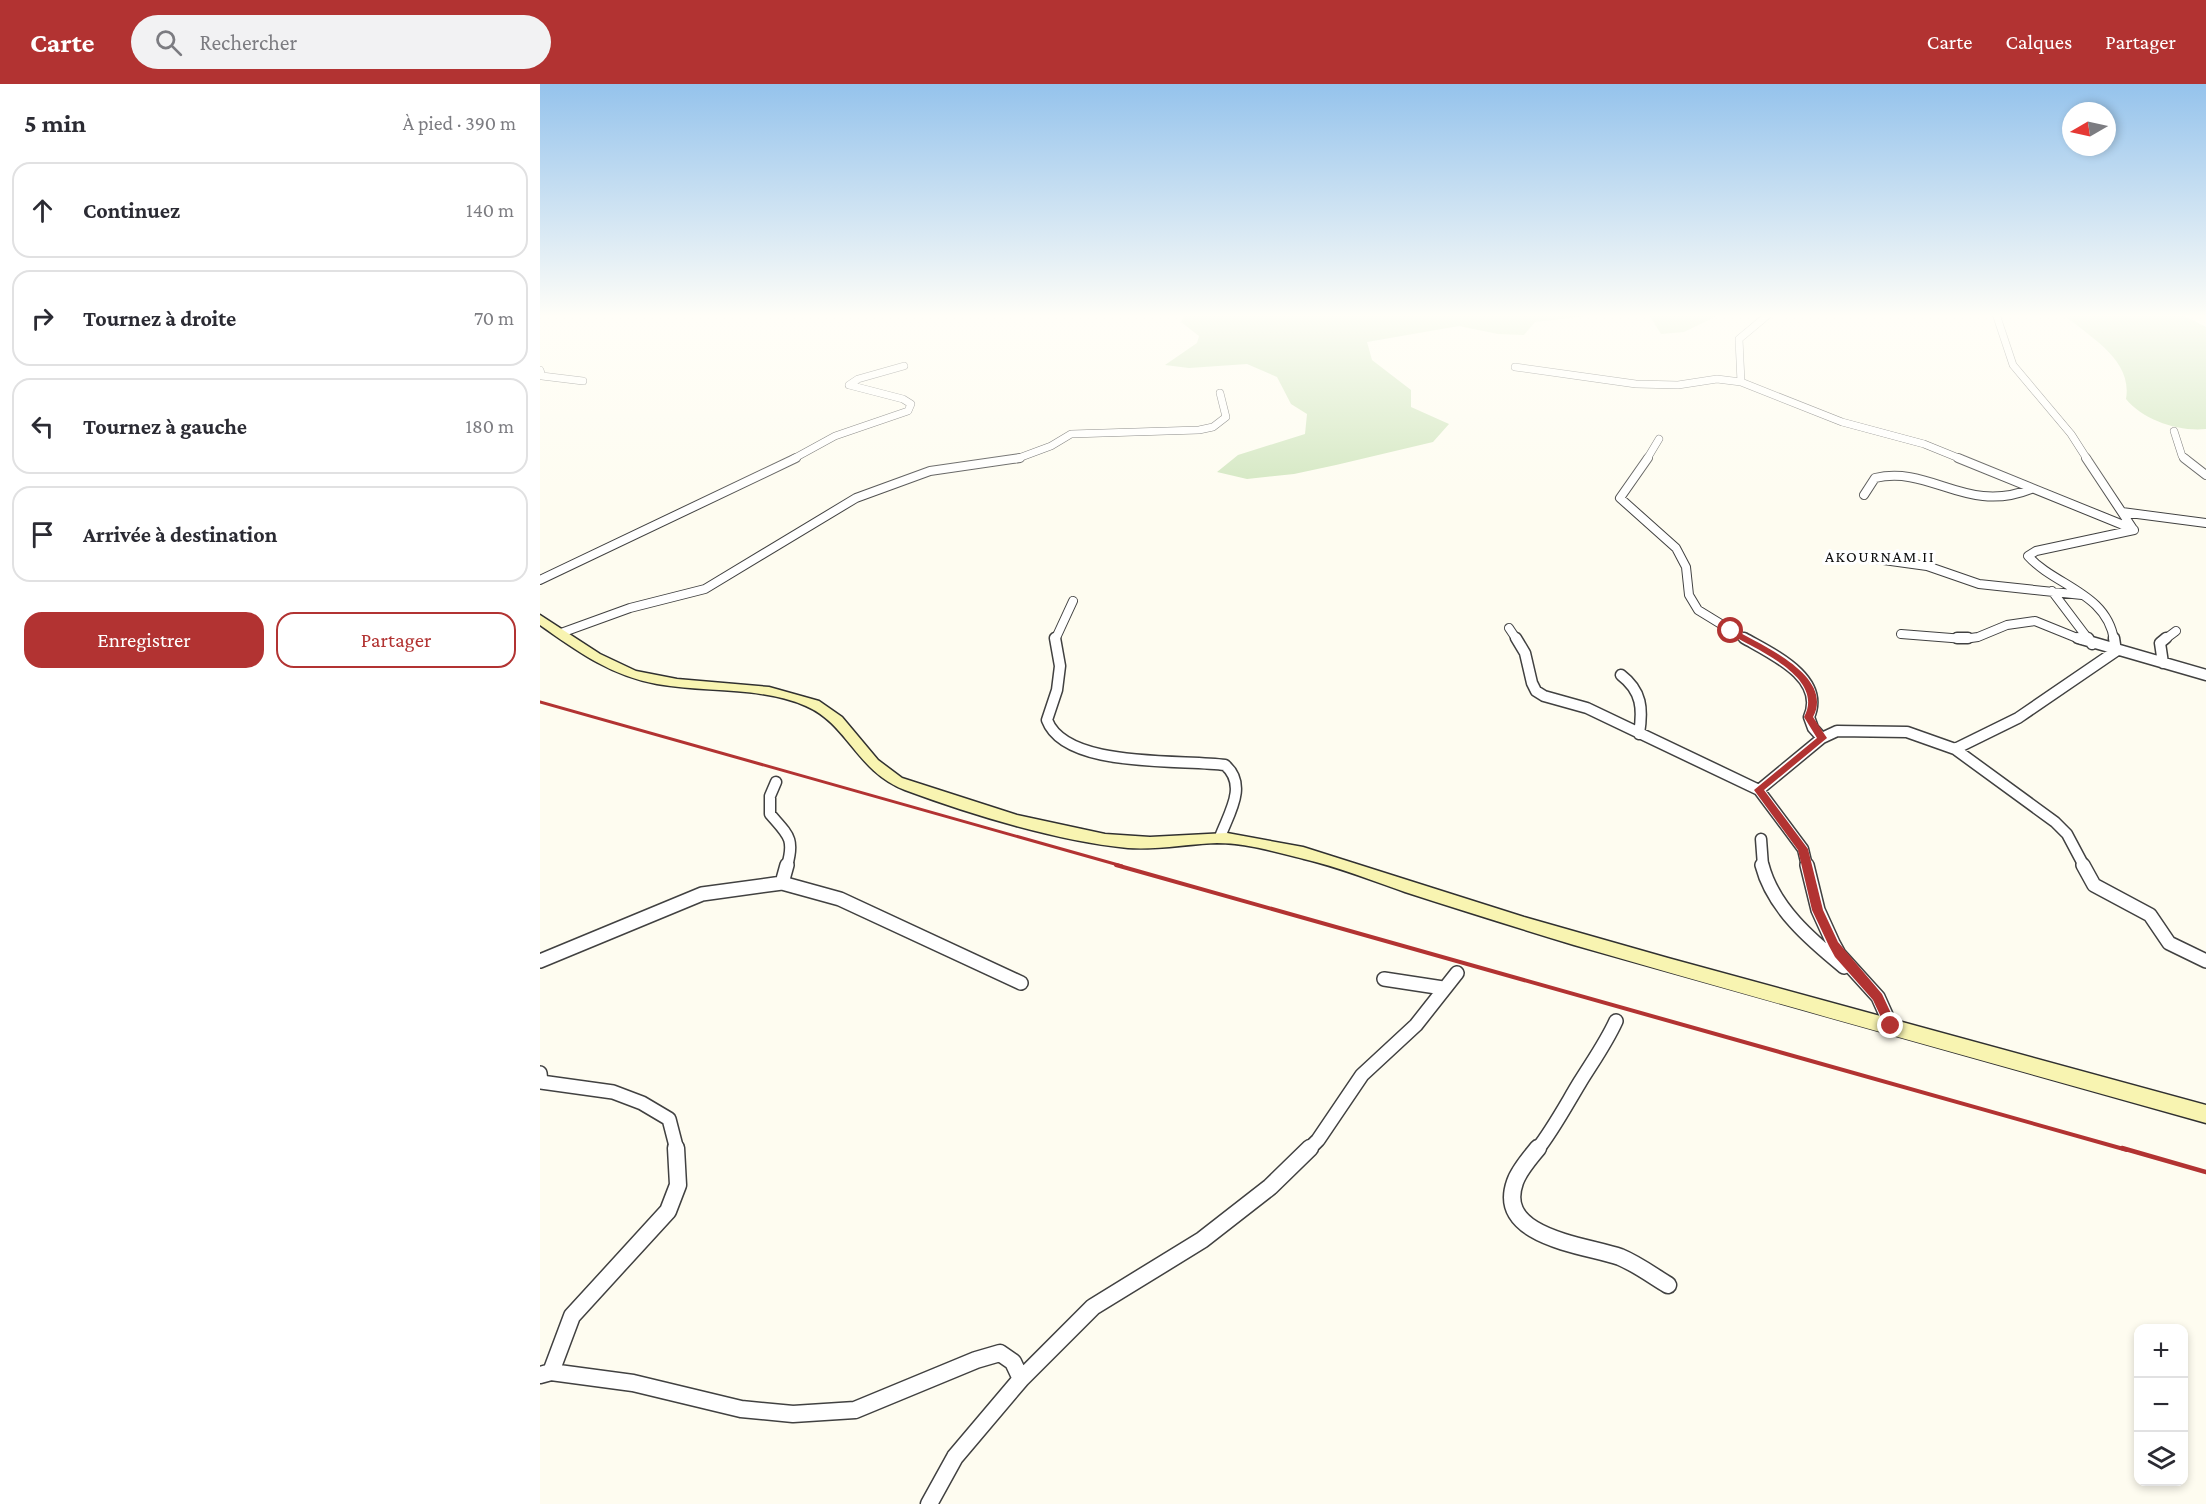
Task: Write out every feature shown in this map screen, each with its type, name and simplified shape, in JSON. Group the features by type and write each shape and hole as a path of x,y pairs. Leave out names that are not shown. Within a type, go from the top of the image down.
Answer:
{"street":[{"path":"578,380 584,381"},
{"path":"540,580 695,508 823,445 835,435 908,411 911,404 903,399 849,386 858,380"},
{"path":"1604,380 1629,384 1678,385 1709,380"},
{"path":"1727,380 1741,382 1842,422 1931,447 2134,530"},
{"path":"2026,380 2071,434 2134,530"},
{"path":"561,633 630,608 705,589 856,498 930,471 1014,460 1051,446 1071,434 1199,430 1214,427 1226,417 1220,393"},
{"path":"2174,431 2182,456 2206,475"},
{"path":"1659,439 1639,474 1622,492 1620,498 1656,524 1683,558 1686,566 1688,597 1695,607 1711,620 1769,651 1802,677 1814,698 1814,707 1809,717 1813,728 1822,738"},
{"path":"1864,495 1875,478 1886,475 1899,476 1950,491 1990,498 2004,499 2031,489"},
{"path":"2122,512 2206,523"},
{"path":"2116,651 2116,639 2107,620 2085,596 2036,565 2028,556 2036,551 2134,530"},
{"path":"1869,558 1927,566 1979,584 2085,596"},
{"path":"2052,591 2092,644"},
{"path":"1074,601 1054,640 1060,666 1057,690 1048,715 1053,733 1066,744 1088,752 1225,765 1233,771 1238,787 1220,837"},
{"path":"540,619 613,667 634,675 690,685 754,689 812,703 842,724 861,753 879,770 898,782 984,810 1082,835 1128,842 1172,843 1220,837 1301,852 1349,865 1408,887 1588,943 2206,1114"},
{"path":"1901,634 1964,639 1978,637 2007,625 2035,621 2092,644 2206,675"},
{"path":"1509,628 1525,653 1528,672 1536,691 1556,701 1587,708 1639,734 1688,754 1759,790 1798,840 1818,910 1839,954 1878,997 1891,1026"},
{"path":"2163,663 2160,643 2176,631"},
{"path":"1955,748 2018,718 2116,651"},
{"path":"2190,662 2206,669"},
{"path":"1621,675 1635,685 1644,704 1639,734"},
{"path":"1759,790 1822,738 1846,730 1893,730 1926,737 1955,748 2061,828 2080,855 2094,885 2144,910 2169,943 2206,961"},
{"path":"776,782 770,796 770,814 790,837 792,848 782,883"},
{"path":"1761,839 1759,856 1777,897 1827,954 1861,980"},
{"path":"540,961 702,894 782,883 840,899 1021,983"},
{"path":"929,1504 955,1457 1021,1379 1093,1307 1202,1240 1270,1187 1318,1140 1362,1075 1416,1025 1457,973"},
{"path":"1384,979 1443,988"},
{"path":"1616,1021 1606,1044 1580,1082 1553,1130 1514,1183 1513,1203 1516,1215 1533,1229 1622,1258 1668,1285"},
{"path":"540,1073 541,1082 557,1087 590,1087 625,1093 669,1119 676,1146 680,1185 672,1207 662,1220 572,1316 545,1374 633,1383 741,1409 794,1414 855,1410 976,1360 1000,1353 1013,1362 1021,1379"}],"green space":[{"path":"1279,380 1398,380 1411,390 1411,407 1449,424 1433,442 1294,474 1247,479 1217,472 1238,455 1305,434 1307,414 1291,404"},
{"path":"2125,380 2206,380 2206,429 2184,429 2152,419 2126,399"}],"railway":[{"path":"540,702 1122,866"},
{"path":"1116,865 2127,1150"},
{"path":"2122,1148 2206,1172"}],"district":[{"name":"AKOURNAM II","path":"1880,556"}],"route":[{"path":"1731,631 1790,665 1802,677 1814,698 1814,707 1809,717 1813,728 1822,738 1759,790 1803,849 1818,910 1839,954 1878,997 1891,1026"}]}
